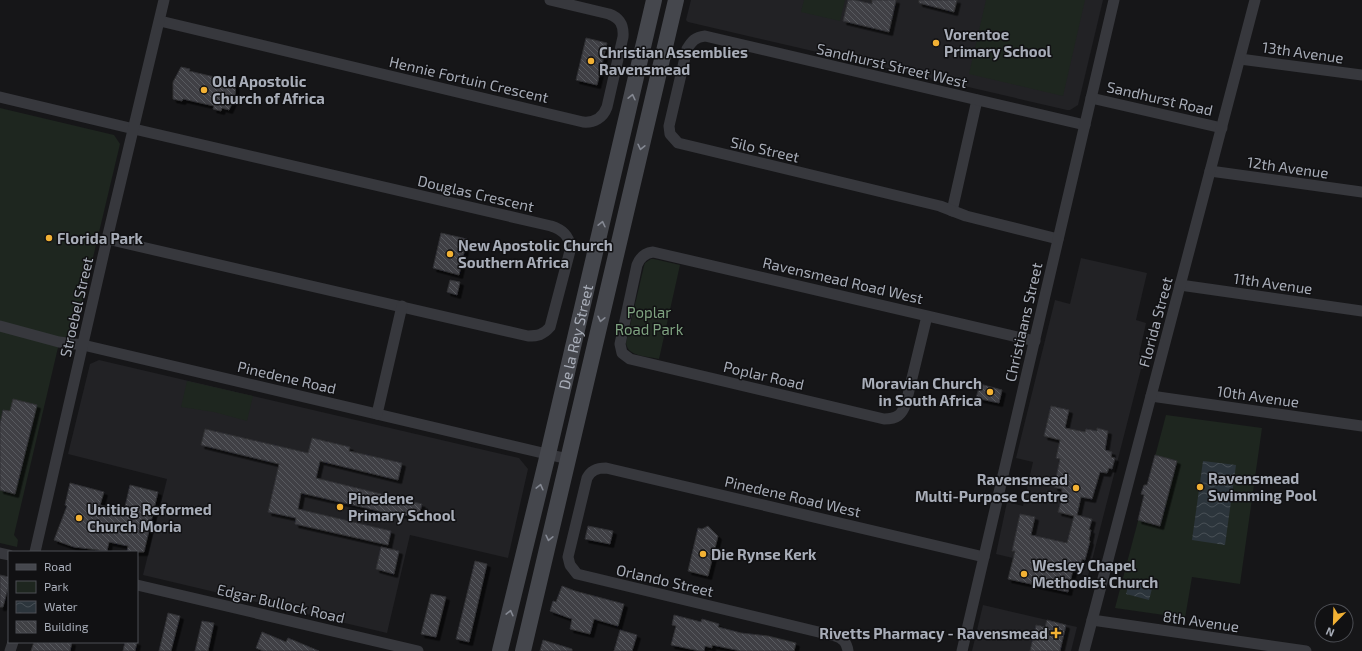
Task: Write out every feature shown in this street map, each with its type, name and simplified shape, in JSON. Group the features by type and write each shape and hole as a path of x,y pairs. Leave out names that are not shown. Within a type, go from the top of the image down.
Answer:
{"main road":[{"name":"De la Rey Street","path":"500,651 548,454 654,0"},
{"name":"De la Rey Street","path":"523,651 676,0"}],"street":[{"name":"Stroebel Street","path":"35,551 164,0"},
{"name":"Hennie Fortuin Crescent","path":"160,21 583,122 595,121 603,115 607,107 623,37 623,26 617,18 609,14 550,0"},
{"name":"Christiaans Street","path":"962,651 1114,0"},
{"name":"Florida Street","path":"1084,651 1255,0"},
{"name":"Sandhurst Street West","path":"693,40 698,37 706,36 1085,125"},
{"name":"Silo Street","path":"693,40 687,49 669,126 670,134 678,143 932,204 966,216 1058,239"},
{"name":"13th Avenue","path":"1240,59 1362,75"},
{"name":"Douglas Crescent","path":"0,97 134,130 559,228 566,234 571,247 550,327 544,333 536,336 528,336 107,239"},
{"name":"Sandhurst Road","path":"1091,98 1222,128"},
{"path":"952,211 977,100"},
{"name":"12th Avenue","path":"1210,171 1362,192"},
{"name":"Ravensmead Road West","path":"644,254 648,252 658,252 1035,340"},
{"name":"Poplar Road","path":"644,254 637,265 620,344 622,353 630,359 884,419 898,417 903,411 927,316"},
{"name":"11th Avenue","path":"1180,285 1362,311"},
{"path":"377,414 402,306"},
{"name":"Pinedene Road","path":"0,326 59,342 83,345 568,459"},
{"name":"10th Avenue","path":"1151,396 1362,426"},
{"name":"Pinedene Road West","path":"595,469 606,468 984,557"},
{"name":"Orlando Street","path":"595,469 587,478 568,557 570,565 576,574 835,636 845,642 848,651"},
{"name":"Edgar Bullock Road","path":"138,585 418,651"},
{"name":"8th Avenue","path":"1092,620 1306,651"}],"shaded area":[{"name":"Vorentoe Primary School","path":"691,0 1103,0 1078,105 1070,110 1067,110 688,22 686,20"},
{"path":"1081,258 1147,273 1136,320 1146,323 1139,355 1146,357 1143,369 1141,369 1088,576 996,554 1007,502 1023,506 1033,462 1016,458 1055,300 1070,304"},
{"name":"Pinedene Primary School","path":"99,360 519,458 528,469 508,558 410,535 387,633 143,575 167,479 68,454 90,364"},
{"path":"983,605 1077,627 1071,651 972,651"}],"green space":[{"path":"804,0 845,0 840,21 801,12"},
{"path":"986,0 1085,0 1063,96 969,74"},
{"name":"Florida Park","path":"0,108 114,135 120,144 75,333 60,339 14,535 18,540 17,547 0,543"},
{"name":"Poplar Road Park","path":"651,259 680,265 659,359 634,353 630,351 626,343 644,266 645,263"},
{"path":"187,381 253,396 247,421 214,412 181,407"},
{"name":"Ravensmead Swimming Pool","path":"1166,415 1262,428 1240,584 1192,577 1185,618 1115,608"}],"water":[{"path":"1203,461 1236,465 1225,545 1192,540"},
{"path":"1130,579 1153,585 1149,600 1126,594"}],"building":[{"path":"848,0 872,4 872,0 896,0 889,32 843,21"},
{"path":"919,0 957,0 954,12 919,3"},
{"name":"Christian Assemblies Ravensmead","path":"586,38 607,43 597,85 576,80"},
{"name":"Old Apostolic Church of Africa","path":"181,67 190,69 189,71 236,82 235,97 229,110 222,108 221,111 213,109 214,106 183,99 182,101 173,99 173,82"},
{"name":"New Apostolic Church Southern Africa","path":"441,233 467,239 459,275 433,268"},
{"path":"450,280 460,282 457,295 447,292"},
{"name":"Moravian Church in South Africa","path":"980,384 1002,390 999,403 976,398"},
{"path":"13,399 37,405 15,494 0,490 0,424 3,410 10,411"},
{"name":"Ravensmead Multi-Purpose Centre","path":"1051,406 1069,410 1065,428 1085,432 1086,429 1097,431 1097,428 1108,431 1105,450 1112,452 1111,457 1115,458 1112,469 1109,468 1107,473 1100,472 1092,499 1081,497 1077,515 1092,519 1089,530 1091,530 1090,541 1085,560 1082,559 1081,566 1074,565 1068,592 1008,579 1015,551 1012,551 1020,514 1035,517 1031,535 1067,543 1074,516 1058,512 1063,493 1062,489 1054,487 1060,459 1056,458 1060,440 1044,436"},
{"path":"205,429 308,453 312,438 350,447 349,451 402,463 398,480 320,461 316,478 422,504 418,518 396,513 396,515 301,493 298,509 391,531 388,545 295,524 296,518 268,512 279,464 201,445"},
{"path":"1155,455 1177,461 1160,526 1138,520 1144,495 1141,494 1144,485 1147,485"},
{"path":"70,483 104,492 100,505 124,511 130,485 158,492 144,552 127,551 128,546 109,542 107,551 74,547 54,540 67,506 65,505"},
{"path":"588,526 613,531 610,544 585,539"},
{"name":"Die Rynse Kerk","path":"708,526 718,536 708,576 688,571 698,528 702,529"},
{"path":"381,547 399,551 394,574 376,569"},
{"path":"475,561 487,564 469,642 456,639"},
{"path":"0,575 8,577 8,588 3,607 0,607"},
{"path":"562,586 624,604 618,626 594,619 590,634 570,629 572,619 550,611 553,601 556,602"},
{"path":"431,594 446,597 436,637 421,634"},
{"path":"168,613 180,616 171,651 159,651"},
{"path":"674,615 701,622 702,619 719,624 718,627 741,633 768,636 796,643 794,651 741,651 712,645 712,648 705,646 704,651 700,651 671,645 676,626 672,625"},
{"path":"1047,620 1066,625 1060,651 1030,651 1036,625 1045,627"},
{"path":"202,621 214,623 208,651 195,651"},
{"path":"620,630 637,635 632,651 614,651"},
{"path":"262,632 286,642 288,638 319,651 263,651 256,648"},
{"path":"543,640 572,649 572,651 540,651"},
{"path":"34,643 72,643 70,651 31,651"},
{"path":"125,643 137,643 135,651 123,651"}],"place":[{"name":"Vorentoe Primary School","path":"936,43"},
{"name":"Christian Assemblies Ravensmead","path":"591,61"},
{"name":"Old Apostolic Church of Africa","path":"204,90"},
{"name":"Florida Park","path":"49,238"},
{"name":"New Apostolic Church Southern Africa","path":"450,254"},
{"name":"Moravian Church in South Africa","path":"990,392"},
{"name":"Ravensmead Swimming Pool","path":"1200,487"},
{"name":"Ravensmead Multi-Purpose Centre","path":"1076,488"},
{"name":"Pinedene Primary School","path":"340,507"},
{"name":"Uniting Reformed Church Moria","path":"79,518"},
{"name":"Die Rynse Kerk","path":"703,554"},
{"name":"Wesley Chapel Methodist Church","path":"1024,574"},
{"name":"Rivetts Pharmacy - Ravensmead","path":"1056,633"}]}
